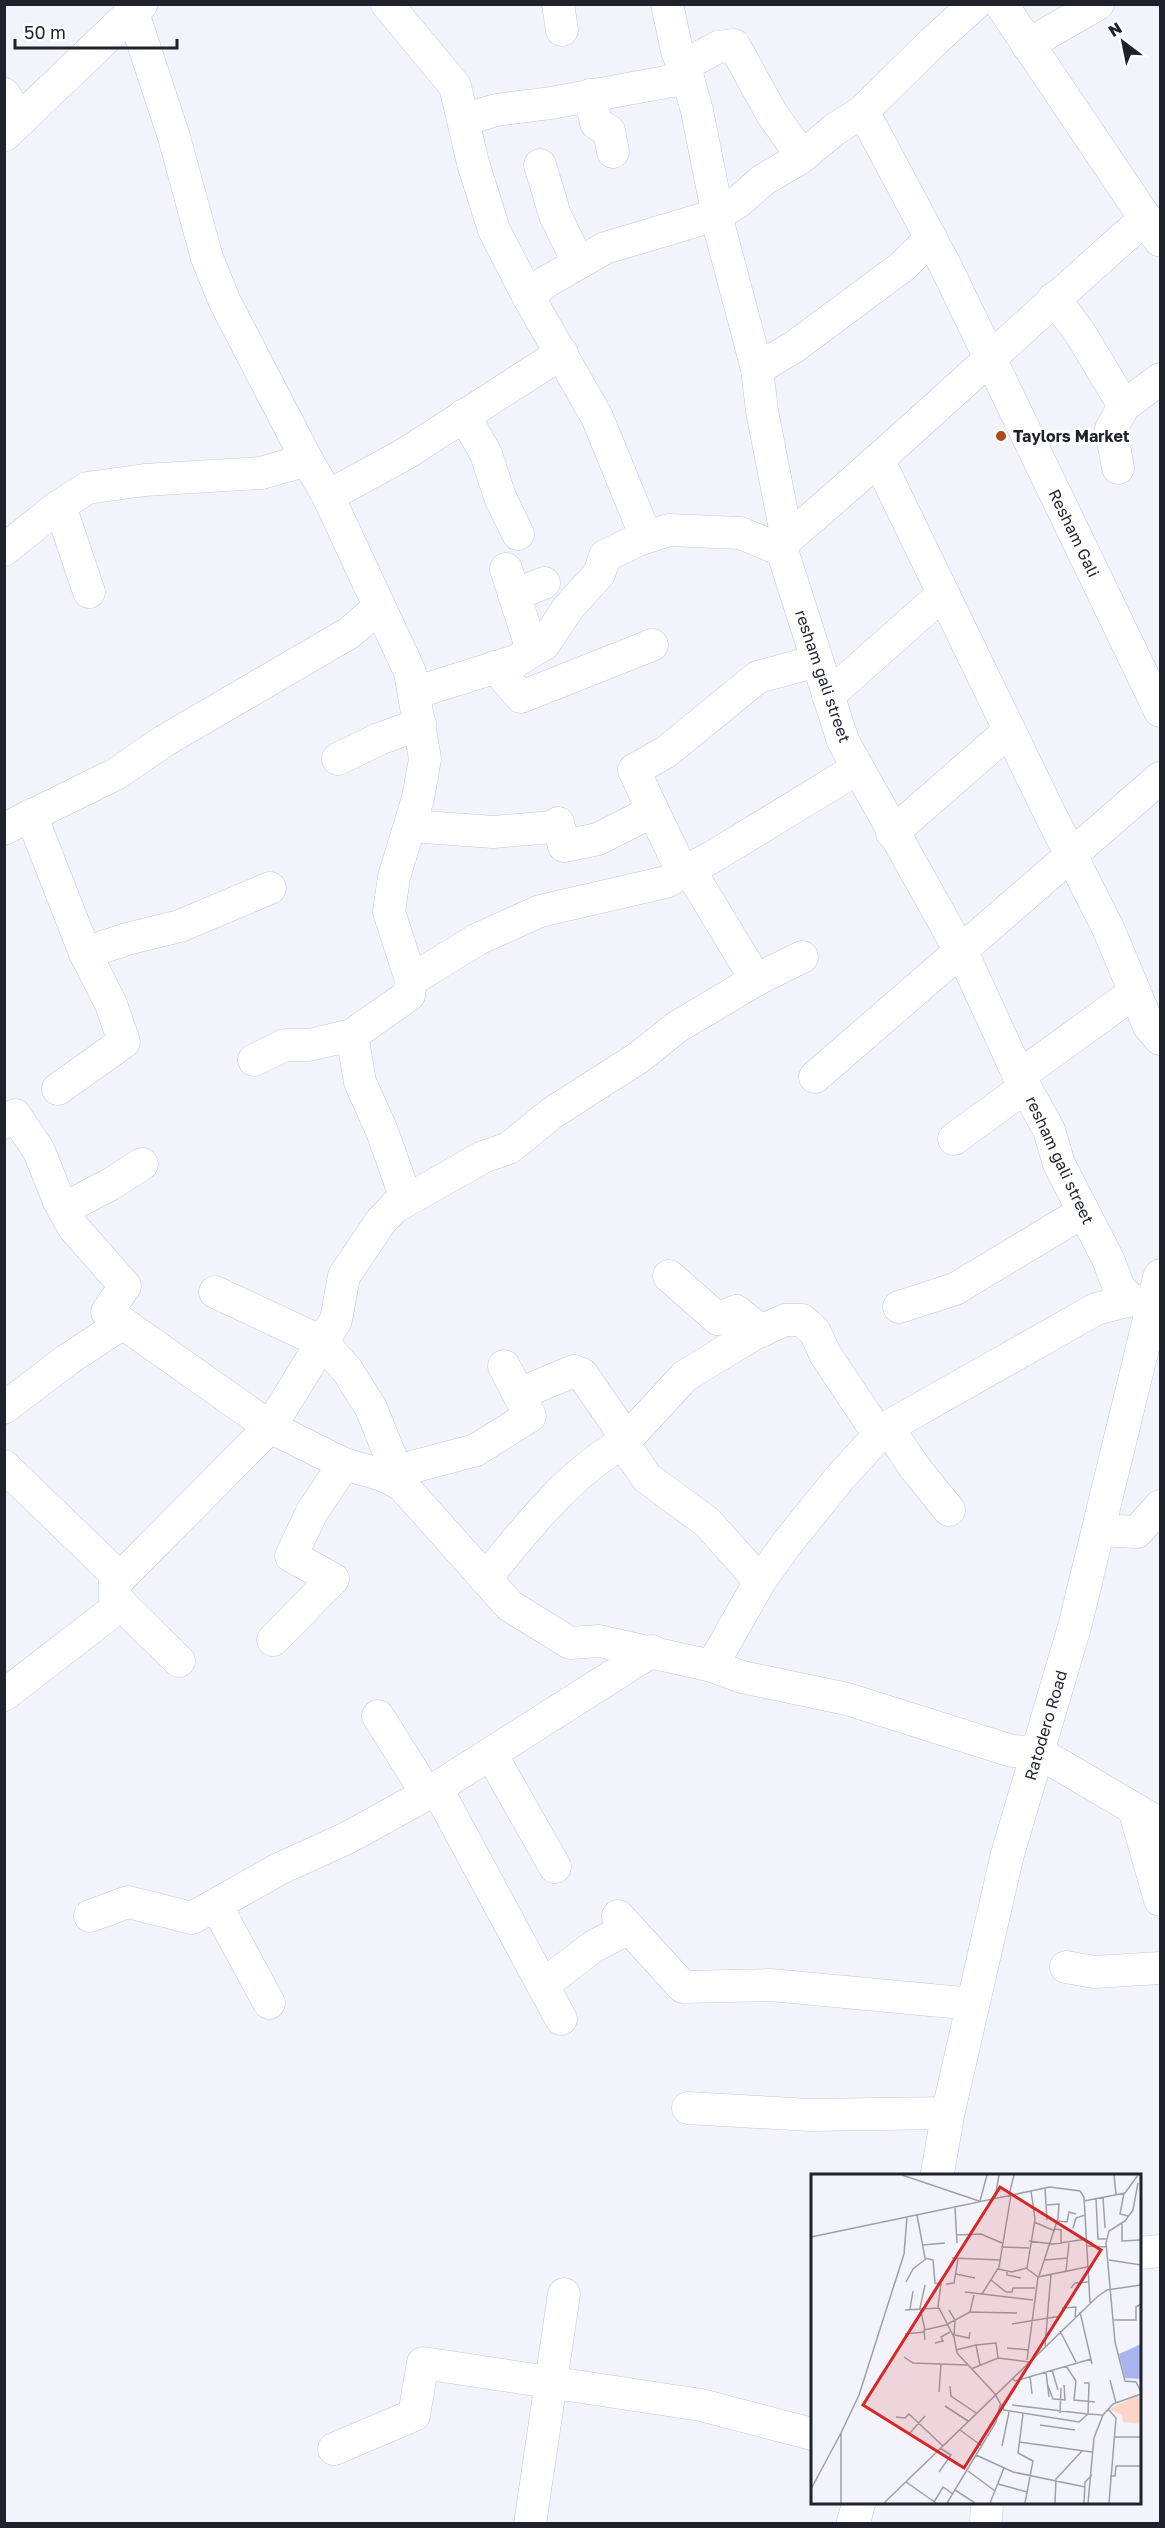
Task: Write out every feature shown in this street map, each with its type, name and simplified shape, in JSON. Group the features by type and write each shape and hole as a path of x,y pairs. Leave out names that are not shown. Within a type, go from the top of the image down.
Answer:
{"main road":[{"path":"1001,4 1153,229"},
{"path":"10,116 128,11"},
{"name":"Ratodero Road","path":"937,2174 948,2113 1007,1856 1075,1625 1149,1293"},
{"path":"853,2523 858,2504"}],"street":[{"path":"387,4 455,86 473,163 494,230 528,296 597,417 646,537"},
{"name":"resham gali street","path":"667,4 677,51 686,72 706,153 716,215 757,369 784,544 817,661 843,741 892,833 961,952 1022,1082 1049,1130 1059,1164 1119,1288 1149,1293"},
{"path":"528,296 578,262 605,248 716,215 738,202 763,180 802,156 834,130 863,111 975,4"},
{"path":"1027,45 1098,4"},
{"path":"128,11 142,34 174,136 207,258 225,302 328,496 410,672 425,759 411,826 402,847 389,912 411,980 409,995 352,1035 309,1045 285,1045 254,1060"},
{"path":"464,120 496,110 590,95 686,72 718,46 734,45 771,114 802,156"},
{"path":"590,95 596,123 609,130 613,152"},
{"name":"Resham Gali","path":"863,111 931,238 1156,690"},
{"path":"540,165 555,215 578,262"},
{"path":"414,693 516,661 544,644 568,608 599,574 605,556 646,537 669,530 740,533 784,544 879,461 989,356 1054,298 1153,229"},
{"path":"757,369 794,347 903,266 931,238"},
{"path":"1054,298 1080,333 1124,406"},
{"path":"328,496 405,454 562,353"},
{"path":"1118,468 1111,429 1124,406 1161,379"},
{"path":"464,415 486,454 500,497 518,534"},
{"path":"4,550 60,506 87,489 145,480 261,473 307,460"},
{"path":"879,461 1009,731 1108,928 1149,1026 1161,1039"},
{"path":"60,506 89,592"},
{"path":"532,650 510,582 543,583"},
{"path":"828,696 943,594"},
{"path":"58,1089 124,1042 111,1005 18,822 116,774 164,741 348,633 379,607"},
{"path":"495,667 521,697 652,645"},
{"path":"756,980 686,871 653,811 634,770 666,752 758,677 817,661"},
{"path":"338,759 379,739 420,724"},
{"path":"892,833 1009,731"},
{"path":"411,980 478,939 540,911 652,885 686,871 858,768"},
{"path":"815,1077 1161,778"},
{"path":"411,826 493,832 552,827 558,823 564,846 598,839 653,811"},
{"path":"85,953 127,939 180,926 270,888"},
{"path":"395,1207 474,1162 509,1148 552,1113 638,1058 677,1027 756,980 802,957"},
{"path":"954,1139 1135,992"},
{"path":"4,1695 121,1591 270,1427 336,1320 344,1276 363,1245 405,1196 382,1131 360,1082 352,1035"},
{"path":"4,1123 15,1115 39,1151 63,1209 74,1228 125,1286 107,1312 270,1427 344,1464 399,1478 476,1450 530,1416 504,1366"},
{"path":"63,1209 111,1184 142,1164"},
{"path":"898,1307 955,1289 1083,1212"},
{"path":"669,1275 718,1319 736,1311 761,1331"},
{"path":"215,1292 322,1342 347,1370 371,1408 399,1478 510,1606 570,1643 599,1641 652,1651 712,1666 742,1677 847,1699 1012,1751 1038,1752 1161,1824"},
{"path":"712,1666 760,1581 838,1480 884,1432 1096,1309 1149,1293"},
{"path":"485,1578 551,1503 606,1453 625,1441 685,1376 761,1331 785,1320 802,1320 815,1332 847,1390 949,1510"},
{"path":"4,1408 67,1360 123,1323"},
{"path":"519,1394 574,1371 582,1374 647,1478 707,1522 760,1581"},
{"path":"273,1640 333,1579 291,1556 312,1512 344,1464"},
{"path":"4,1466 121,1591 179,1661"},
{"path":"1098,1530 1137,1532 1161,1506"},
{"path":"90,1916 128,1902 192,1918 279,1869 347,1838 432,1792 652,1651"},
{"path":"378,1716 432,1792 561,2019"},
{"path":"491,1754 555,1867"},
{"path":"1134,1809 1161,1900"},
{"path":"216,1905 269,2003"},
{"path":"543,1985 623,1922 683,1987 771,1984 973,2004"},
{"path":"1066,1967 1094,1972 1161,1968"},
{"path":"688,2108 810,2115 948,2113"},
{"path":"1141,2253 1161,2251"},
{"path":"530,2523 564,2294"},
{"path":"334,2449 414,2415 423,2363 701,2405 811,2433"},
{"path":"986,2523 987,2504"}],"place":[{"name":"Taylors Market","path":"1001,436"}]}
